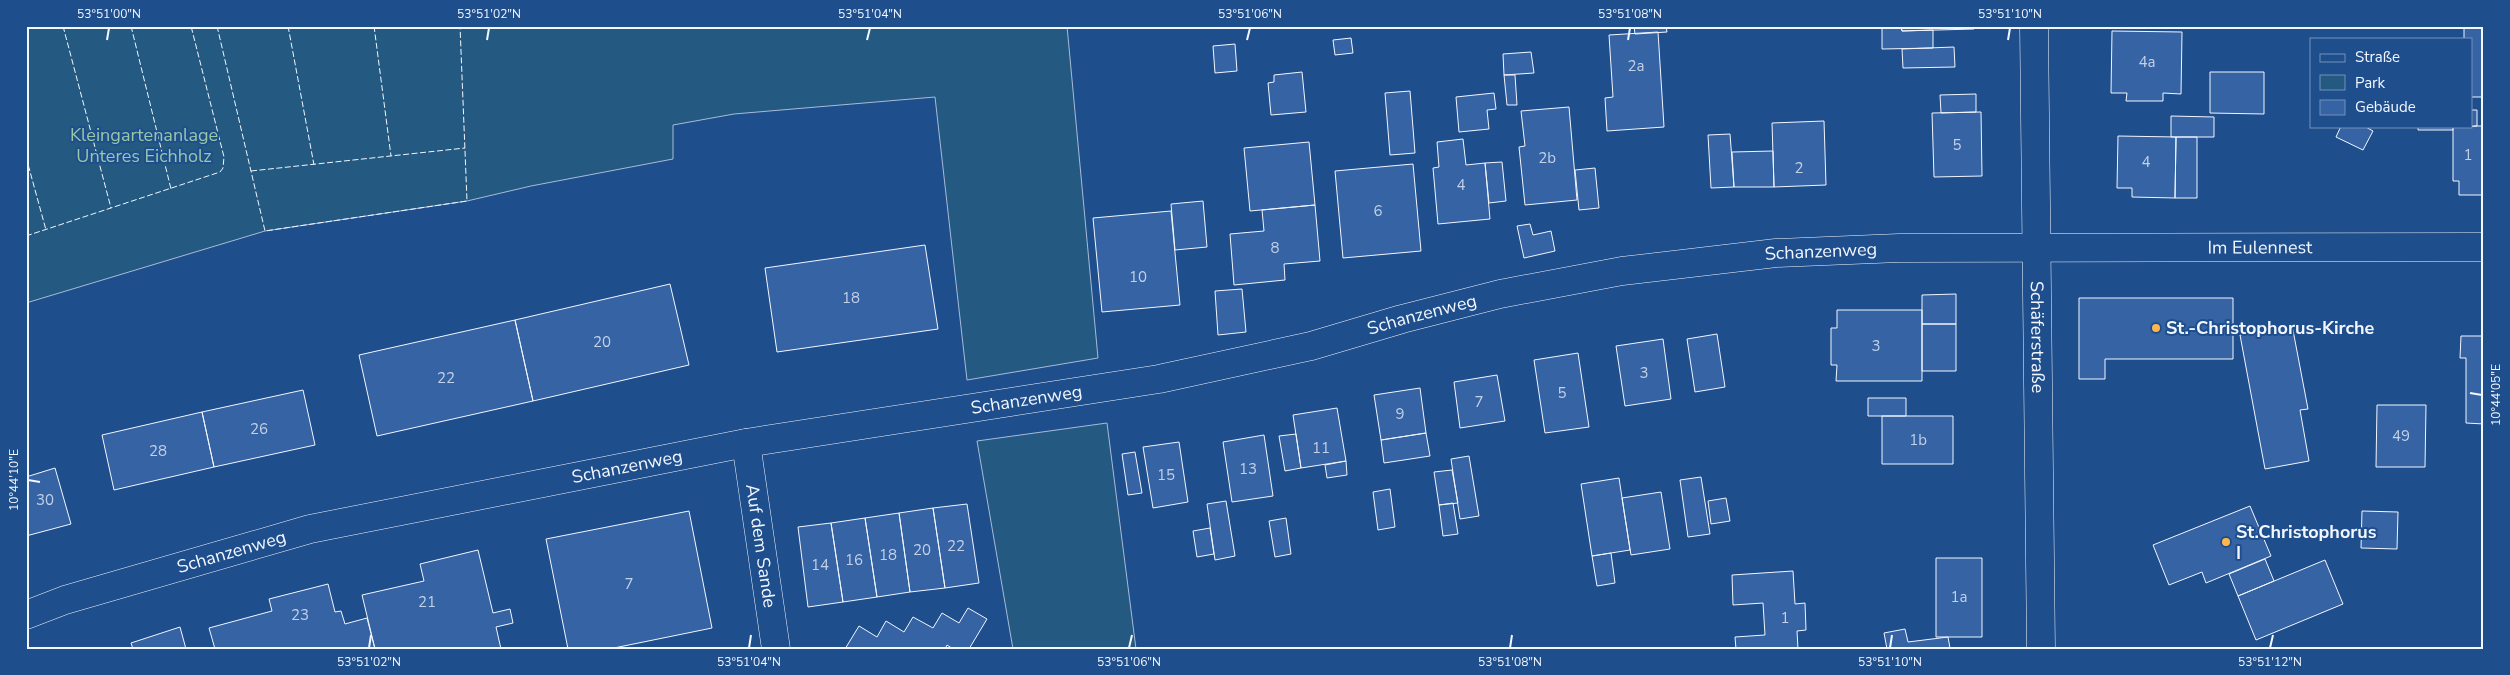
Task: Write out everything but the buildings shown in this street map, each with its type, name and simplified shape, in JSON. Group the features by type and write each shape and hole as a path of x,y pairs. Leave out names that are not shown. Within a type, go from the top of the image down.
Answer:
{"street":[{"name":"Schäferstraße","path":"2034,26 2041,649"},
{"name":"Im Eulennest","path":"2035,248 2484,247"},
{"name":"Schanzenweg","path":"26,615 65,600 310,529 746,443 1158,378 1312,346 1402,318 1500,294 1622,271 1776,253 1899,248 2035,248"},
{"name":"Auf dem Sande","path":"746,443 776,649"}],"green space":[{"name":"Kleingartenanlage Unteres Eichholz","path":"26,26 1067,26 1098,358 967,380 935,97 734,114 673,125 673,159 531,186 467,201 265,231 26,303"},
{"path":"1107,423 1136,649 1013,649 977,441"}],"fence":[{"path":"63,26 111,208"},
{"path":"131,26 171,189"},
{"path":"26,236 220,172 223,168 224,157 191,26"},
{"path":"217,26 265,231 467,201 460,26"},
{"path":"288,26 314,165"},
{"path":"374,26 391,156"},
{"path":"251,171 465,148"},
{"path":"26,157 46,230"}],"place":[{"name":"St.-Christophorus-Kirche","path":"2156,328"},
{"name":"St.Christophorus I","path":"2226,542"}]}
